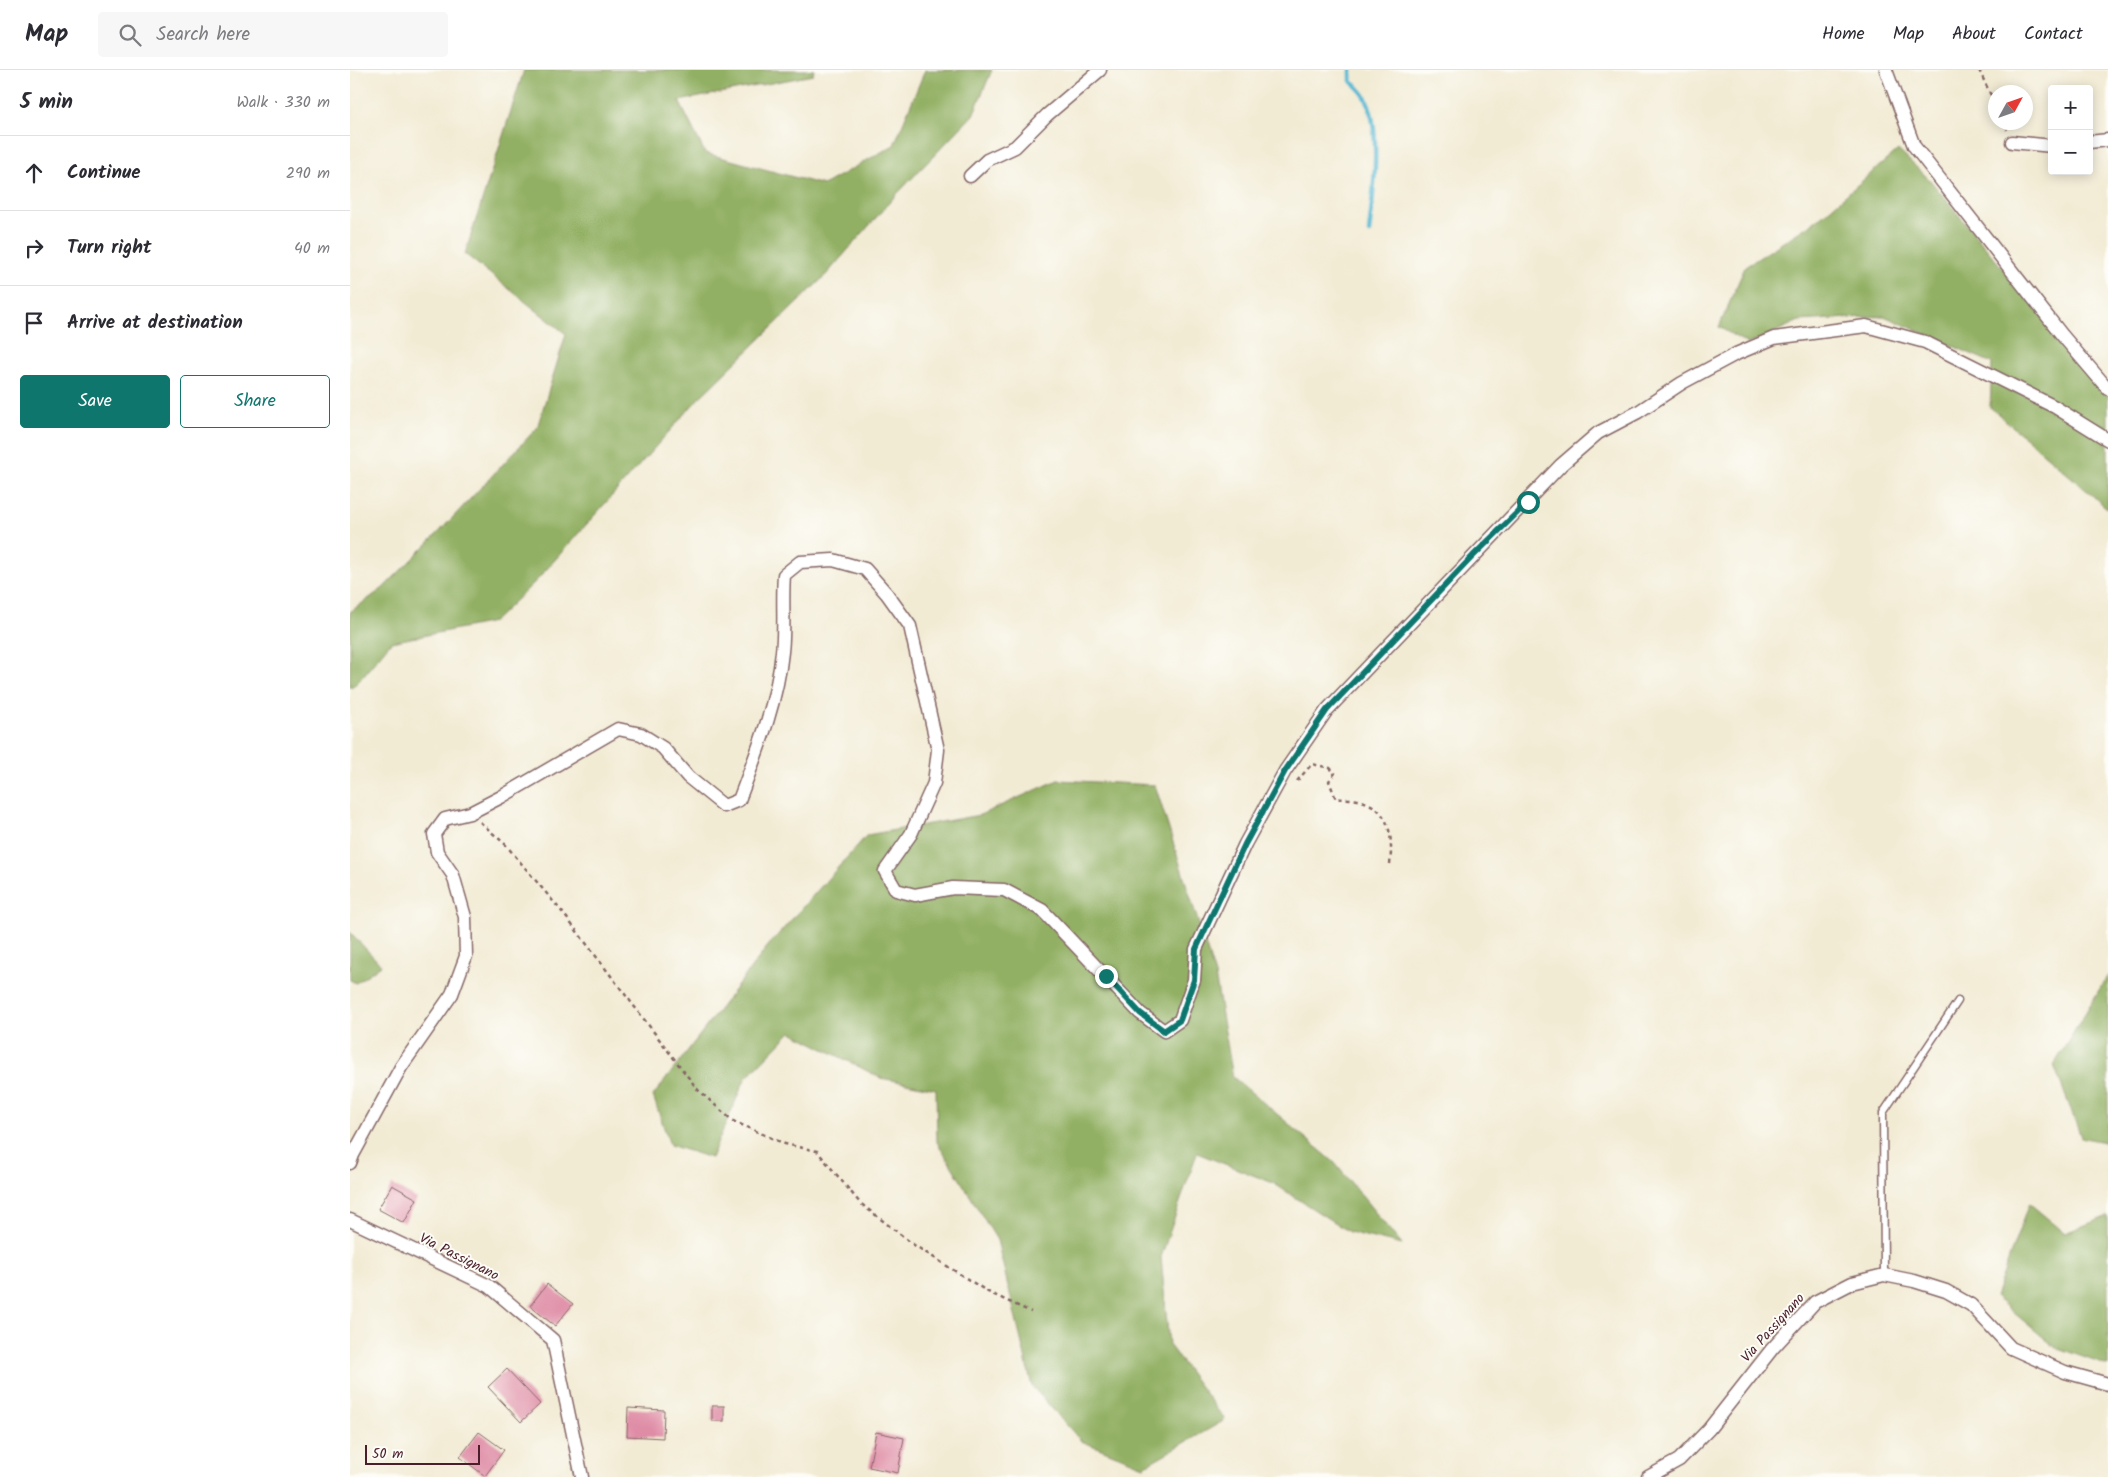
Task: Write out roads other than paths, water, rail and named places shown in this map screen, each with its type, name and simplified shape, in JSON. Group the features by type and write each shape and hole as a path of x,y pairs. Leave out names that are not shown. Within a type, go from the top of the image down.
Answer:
{"street":[{"path":"970,176 987,160 1015,147 1047,115 1100,70"},
{"path":"1886,70 1914,146 2062,335 2108,389"},
{"path":"2093,142 2108,140"},
{"path":"2012,142 2048,146"},
{"path":"350,1163 401,1067 452,994 466,956 465,918 453,875 438,852 434,834 445,820 470,813 618,729 641,734 663,748 688,777 724,806 739,800 778,685 783,651 784,575 800,562 833,560 865,569 887,594 910,626 938,750 934,782 911,834 885,871 896,890 915,895 953,888 1004,890 1012,894 1042,910 1140,1013 1164,1031 1180,1020 1194,980 1196,949 1245,844 1285,771 1327,710 1561,465 1598,433 1638,412 1682,383 1736,354 1774,338 1866,326 1925,342 2055,407 2108,440"},
{"name":"Via Passignano","path":"350,1220 489,1286 553,1340 582,1477"},
{"name":"Via Passignano","path":"1648,1477 1679,1460 1709,1429 1772,1349 1815,1302 1852,1283 1884,1276 1914,1281 1946,1291 1971,1305 2011,1348 2065,1372 2108,1384"}],"lane":[{"path":"1884,1276 1883,1113 1958,1001"}],"waterway":[{"path":"1351,70 1351,81 1364,95 1370,108 1373,124 1375,162 1369,232"}]}
